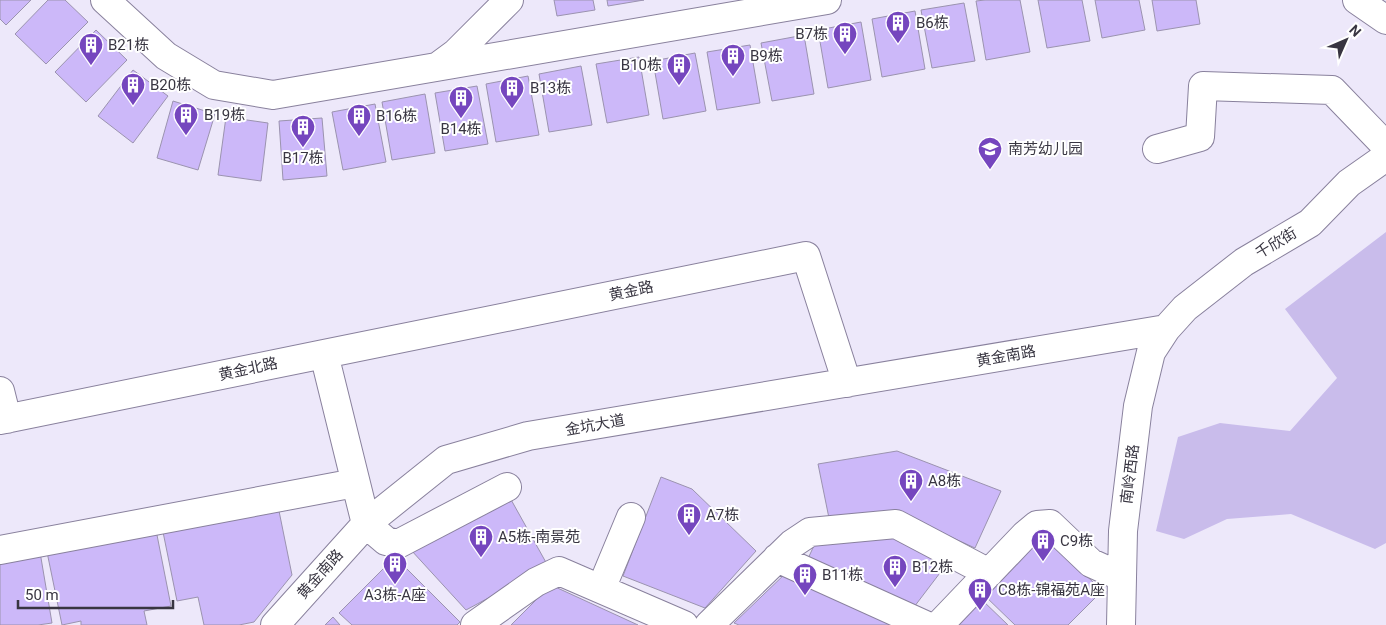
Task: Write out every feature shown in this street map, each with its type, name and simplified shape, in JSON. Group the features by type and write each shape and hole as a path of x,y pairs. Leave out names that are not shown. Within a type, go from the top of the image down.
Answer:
{"street":[{"path":"105,0 166,56 214,86 272,95 436,68 774,4 827,0"},
{"path":"436,68 456,53 509,0"},
{"path":"1357,0 1386,20"},
{"path":"1157,149 1200,137 1203,86 1332,90 1386,146"},
{"name":"千欣街","path":"1166,329 1185,308 1244,262 1310,222 1349,183 1386,157"},
{"name":"黄金路","path":"324,354 806,256 847,383"},
{"name":"黄金南路","path":"847,383 1166,329"},
{"name":"南岭西路","path":"1121,625 1123,531 1138,406 1151,352 1166,329"},
{"path":"324,354 366,524 386,541 398,544 507,487"},
{"name":"黄金北路","path":"3,419 324,354"},
{"name":"金坑大道","path":"366,524 446,460 528,436 847,383"},
{"path":"0,391 3,419"},
{"path":"0,550 356,483"},
{"path":"601,589 631,517"},
{"name":"黄金南路","path":"275,625 366,524"},
{"path":"709,625 792,544 810,532 896,524 989,573"},
{"path":"939,625 1025,535 1037,525 1050,524 1091,563 1122,577"},
{"path":"777,558 925,625"},
{"path":"475,625 536,582 558,571 684,625"}],"shaded area":[{"path":"1386,232 1386,543 1375,549 1291,514 1227,519 1184,539 1156,531 1178,437 1220,423 1290,431 1337,378 1285,309"}],"building":[{"path":"0,0 31,0 6,25 0,19"},
{"path":"48,0 65,0 88,22 46,64 15,34"},
{"path":"554,0 593,0 595,10 557,16"},
{"path":"607,0 644,0 608,6"},
{"path":"1020,0 1030,52 986,60 976,1"},
{"path":"1038,0 1082,0 1090,41 1047,48"},
{"path":"1095,0 1139,0 1145,30 1102,38"},
{"path":"1152,0 1196,0 1200,24 1157,31"},
{"path":"964,3 975,61 932,68 921,10"},
{"name":"B6栋","path":"915,11 925,69 882,77 872,19"},
{"name":"B7栋","path":"861,22 871,80 828,88 818,30"},
{"name":"B21栋","path":"96,30 127,60 86,102 55,72"},
{"path":"804,35 814,94 772,101 761,43"},
{"name":"B9栋","path":"750,45 760,103 717,110 707,52"},
{"name":"B10栋","path":"695,53 706,111 663,119 653,61"},
{"path":"639,57 649,115 607,123 596,64"},
{"path":"581,66 592,125 549,132 539,74"},
{"name":"B20栋","path":"133,70 168,96 133,143 98,116"},
{"name":"B13栋","path":"528,76 539,135 496,142 486,84"},
{"name":"B14栋","path":"477,86 488,144 445,151 435,93"},
{"path":"425,94 435,153 392,160 382,102"},
{"name":"B19栋","path":"173,101 215,114 198,170 157,158"},
{"name":"B16栋","path":"375,104 386,162 343,170 332,112"},
{"path":"226,117 268,123 261,181 218,175"},
{"name":"B17栋","path":"322,118 327,176 283,180 279,121"},
{"name":"A8栋","path":"897,451 1001,491 975,548 898,513 830,523 818,464"},
{"name":"A7栋","path":"661,477 692,489 756,551 705,608 623,576"},
{"name":"A5栋-南景苑","path":"509,496 548,566 466,610 411,550"},
{"path":"278,506 292,575 254,622 239,625 204,625 198,597 177,601 162,527"},
{"path":"156,530 171,606 144,611 147,625 81,625 81,621 62,625 47,552"},
{"name":"B12栋","path":"887,532 946,565 911,611 806,563 817,539"},
{"name":"C9栋","path":"1043,533 1102,591 1068,625 1015,625 983,594"},
{"path":"40,552 52,623 0,625 0,559"},
{"name":"A3栋-A座","path":"395,557 460,622 457,625 352,625 339,613"},
{"name":"B11栋","path":"789,570 906,625 739,625 734,623"},
{"path":"551,585 638,625 511,625"},
{"name":"C8栋-锦福苑A座","path":"980,598 1008,625 954,625"},
{"path":"333,617 340,625 325,625"}],"place":[{"name":"B6栋","path":"898,44"},
{"name":"B7栋","path":"845,55"},
{"name":"B21栋","path":"91,66"},
{"name":"B9栋","path":"733,77"},
{"name":"B10栋","path":"679,86"},
{"name":"B20栋","path":"133,106"},
{"name":"B13栋","path":"512,109"},
{"name":"B14栋","path":"461,119"},
{"name":"B19栋","path":"186,136"},
{"name":"B16栋","path":"359,137"},
{"name":"B17栋","path":"303,148"},
{"name":"南芳幼儿园","path":"990,170"},
{"name":"A8栋","path":"911,502"},
{"name":"A7栋","path":"689,536"},
{"name":"A5栋-南景苑","path":"481,558"},
{"name":"C9栋","path":"1043,562"},
{"name":"A3栋-A座","path":"395,585"},
{"name":"B12栋","path":"895,588"},
{"name":"B11栋","path":"805,596"},
{"name":"C8栋-锦福苑A座","path":"980,611"}]}
